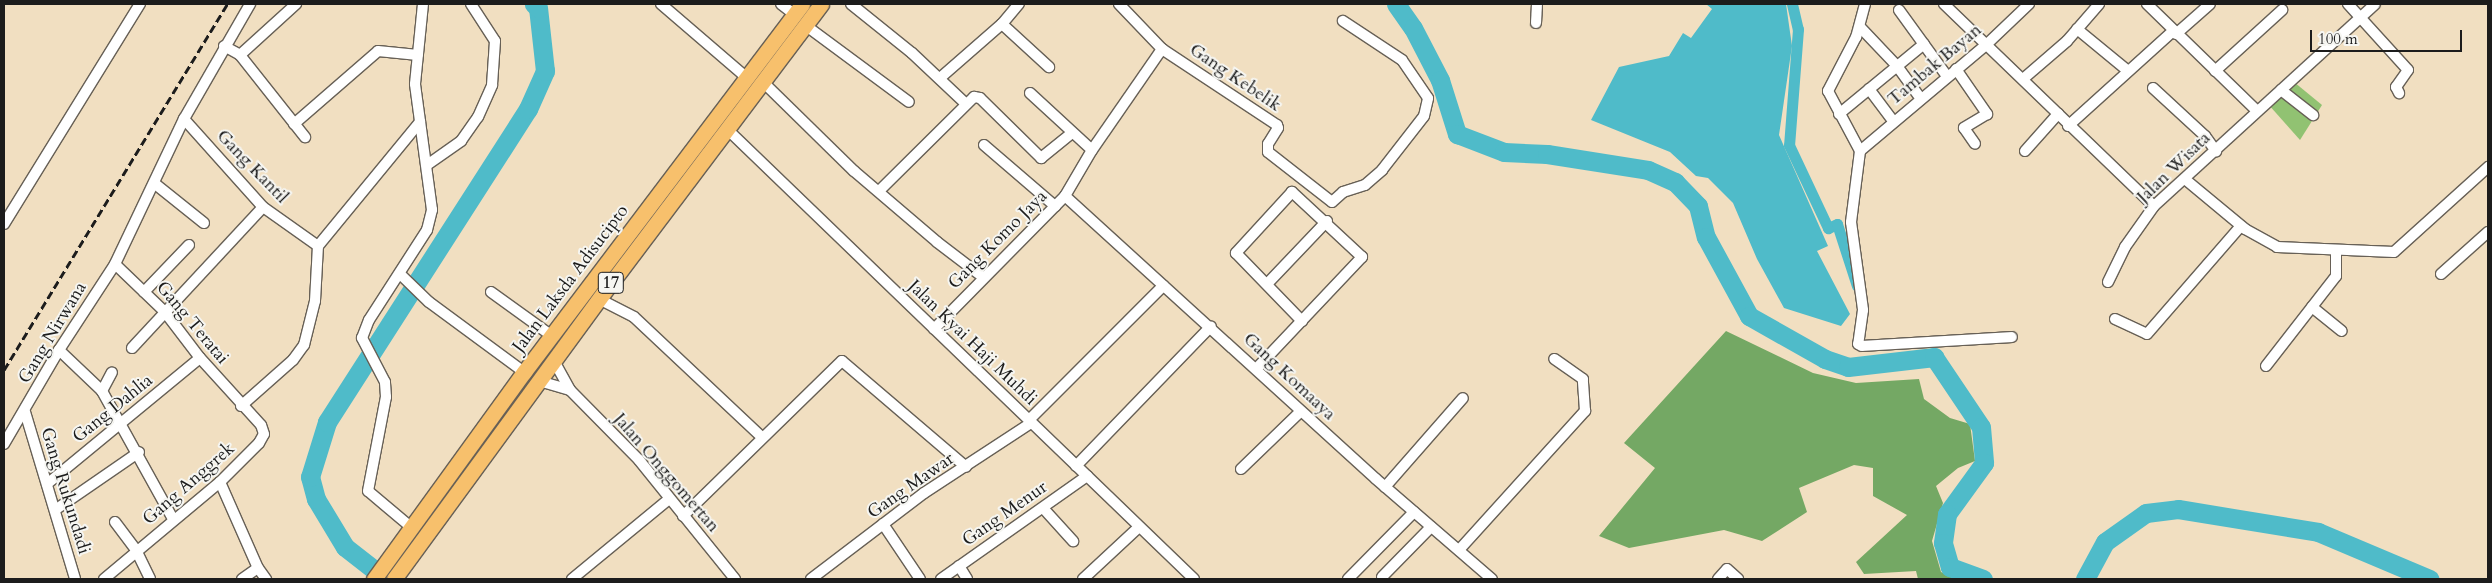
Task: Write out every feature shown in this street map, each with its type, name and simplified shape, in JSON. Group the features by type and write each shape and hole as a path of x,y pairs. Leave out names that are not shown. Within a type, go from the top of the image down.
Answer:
{"highway":[{"name":"Jalan Laksda Adisucipto","path":"394,579 599,299 821,4"},
{"name":"Jalan Laksda Adisucipto","path":"374,579 524,372 798,9"}],"street":[{"path":"4,224 140,4"},
{"name":"Gang Nirwana","path":"4,444 25,412 59,350 115,264 184,119 224,46 250,4"},
{"path":"240,55 296,4"},
{"path":"412,528 368,491 386,397 385,382 362,338 363,331 427,230 432,210 415,84 423,4"},
{"path":"427,164 461,141 478,117 492,85 495,41 471,4"},
{"path":"662,4 746,77"},
{"path":"781,4 798,9"},
{"path":"851,4 940,78 965,103"},
{"path":"940,78 1002,24 1019,4"},
{"path":"1119,4 1162,49"},
{"path":"1536,23 1537,4"},
{"path":"1864,4 1860,27 1828,91 1860,151 1851,222 1854,257 1863,310 1858,344 1862,346 2012,337"},
{"path":"1944,4 2023,78 2068,126 2154,206"},
{"name":"Tambak Bayan","path":"1860,151 1946,75 1986,44 2029,4"},
{"path":"2023,78 2077,29 2099,4"},
{"path":"2147,4 2174,33 2257,111"},
{"path":"2068,126 2128,71 2210,4"},
{"path":"2348,4 2408,70 2396,87 2399,93"},
{"name":"Jalan Wisata","path":"2108,282 2125,247 2154,206 2186,180 2257,111 2375,4"},
{"path":"1899,10 1946,75"},
{"path":"2215,71 2282,10"},
{"name":"Gang Kebelik","path":"1162,49 1277,125 1278,128 1268,144 1268,152 1332,202 1342,192 1365,185 1382,170 1424,116 1428,98 1402,60 1343,21"},
{"path":"1002,24 1049,67"},
{"path":"805,25 909,102"},
{"path":"1860,27 1897,66 1920,98"},
{"path":"2077,29 2128,71"},
{"path":"1839,114 1924,44"},
{"path":"224,46 240,55 305,137"},
{"name":"Gang Komo Jaya","path":"934,329 983,277 1065,196 1092,150 1162,49"},
{"path":"294,124 378,51 418,55"},
{"path":"1956,69 1986,114 1964,128 1975,144"},
{"path":"763,82 878,191 936,242 983,277"},
{"path":"2153,88 2205,136 2216,151"},
{"path":"1869,89 1893,121"},
{"path":"2281,90 2313,115"},
{"path":"1030,93 1092,150"},
{"path":"878,191 974,96 980,98 1041,158 1072,133"},
{"path":"2025,151 2058,114"},
{"name":"Gang Kantil","path":"184,119 263,207 318,246"},
{"path":"241,406 293,360 304,344 315,301 318,246 420,122"},
{"name":"Jalan Kyai Haji Muhdi","path":"728,130 1194,579"},
{"path":"984,145 1055,206"},
{"path":"2186,180 2241,226 2277,247 2336,251 2396,251 2488,167"},
{"path":"154,182 204,223"},
{"path":"1257,368 1302,321 1362,257 1298,194 1292,192 1236,253 1302,321"},
{"name":"Gang Komaaya","path":"1065,196 1163,286 1212,326 1301,411 1385,487 1492,579"},
{"path":"132,348 263,207"},
{"path":"1267,284 1327,221"},
{"path":"2115,319 2147,334 2241,226"},
{"path":"2441,274 2488,232"},
{"path":"144,292 189,245"},
{"path":"2266,366 2336,276 2336,251"},
{"name":"Gang Teratai","path":"115,264 165,312 200,358 241,406"},
{"path":"400,274 429,302 524,372"},
{"name":"Gang Mawar","path":"811,579 883,524 1030,421 1163,286"},
{"path":"491,292 552,336"},
{"path":"599,299 634,317 762,437"},
{"path":"2312,307 2342,331"},
{"path":"1076,466 1212,326"},
{"path":"59,350 102,391 139,452 174,519"},
{"name":"Gang Dahlia","path":"47,484 200,358"},
{"path":"1459,550 1586,411 1583,379 1554,359"},
{"path":"554,361 570,390"},
{"path":"683,516 762,437 842,362 966,467"},
{"path":"102,391 112,372"},
{"path":"539,381 570,390"},
{"name":"Jalan Onggomertan","path":"570,390 639,460 735,579"},
{"path":"1385,487 1463,398"},
{"name":"Gang Anggrek","path":"104,579 136,550 220,482 260,443 264,434 261,426 241,406"},
{"path":"1241,469 1301,411"},
{"name":"Gang Rukundadi","path":"25,412 75,579"},
{"path":"54,510 139,452"},
{"name":"Gang Menur","path":"941,579 1087,476"},
{"path":"220,482 258,568 266,579"},
{"path":"572,579 669,499"},
{"path":"1043,508 1073,541"},
{"path":"1348,579 1414,512"},
{"path":"115,522 136,550 150,579"},
{"path":"883,524 920,579"},
{"path":"1083,579 1139,527"},
{"path":"1382,577 1431,527"},
{"path":"959,566 966,579"},
{"path":"242,579 258,568"},
{"path":"1718,579 1727,569 1738,579"}],"green space":[{"path":"2294,82 2322,105 2300,140 2268,104"},
{"path":"1726,331 1813,373 1856,383 1919,379 1924,399 1950,418 1970,424 1975,461 1958,468 1936,486 1943,503 1932,541 1941,572 1957,579 1918,579 1916,571 1864,574 1856,562 1907,515 1873,496 1873,468 1854,465 1799,488 1807,512 1762,541 1724,530 1629,548 1599,536 1655,468 1624,443"}],"water":[{"path":"1706,4 1786,4 1792,46 1779,135 1828,246 1817,251 1850,314 1841,326 1784,308 1757,259 1733,203 1708,178 1696,176 1670,152 1591,120 1619,67 1669,56 1683,33 1691,38 1712,9"}],"waterway":[{"path":"386,579 345,547 316,499 310,477 327,422 528,109 545,71 538,8 534,4"},
{"path":"1396,4 1413,28 1440,80 1457,134 1504,152 1547,154 1648,170 1675,182 1698,206 1706,237 1749,316 1825,359 1848,367 1934,357 1981,427 1984,463 1947,514 1943,543 1950,567 1983,579"},
{"path":"1792,4 1798,29 1789,145 1828,228 1837,224 1857,286"},
{"path":"2085,579 2105,542 2146,513 2178,509 2318,532 2429,579"}],"railway":[{"path":"4,370 227,4"}]}
